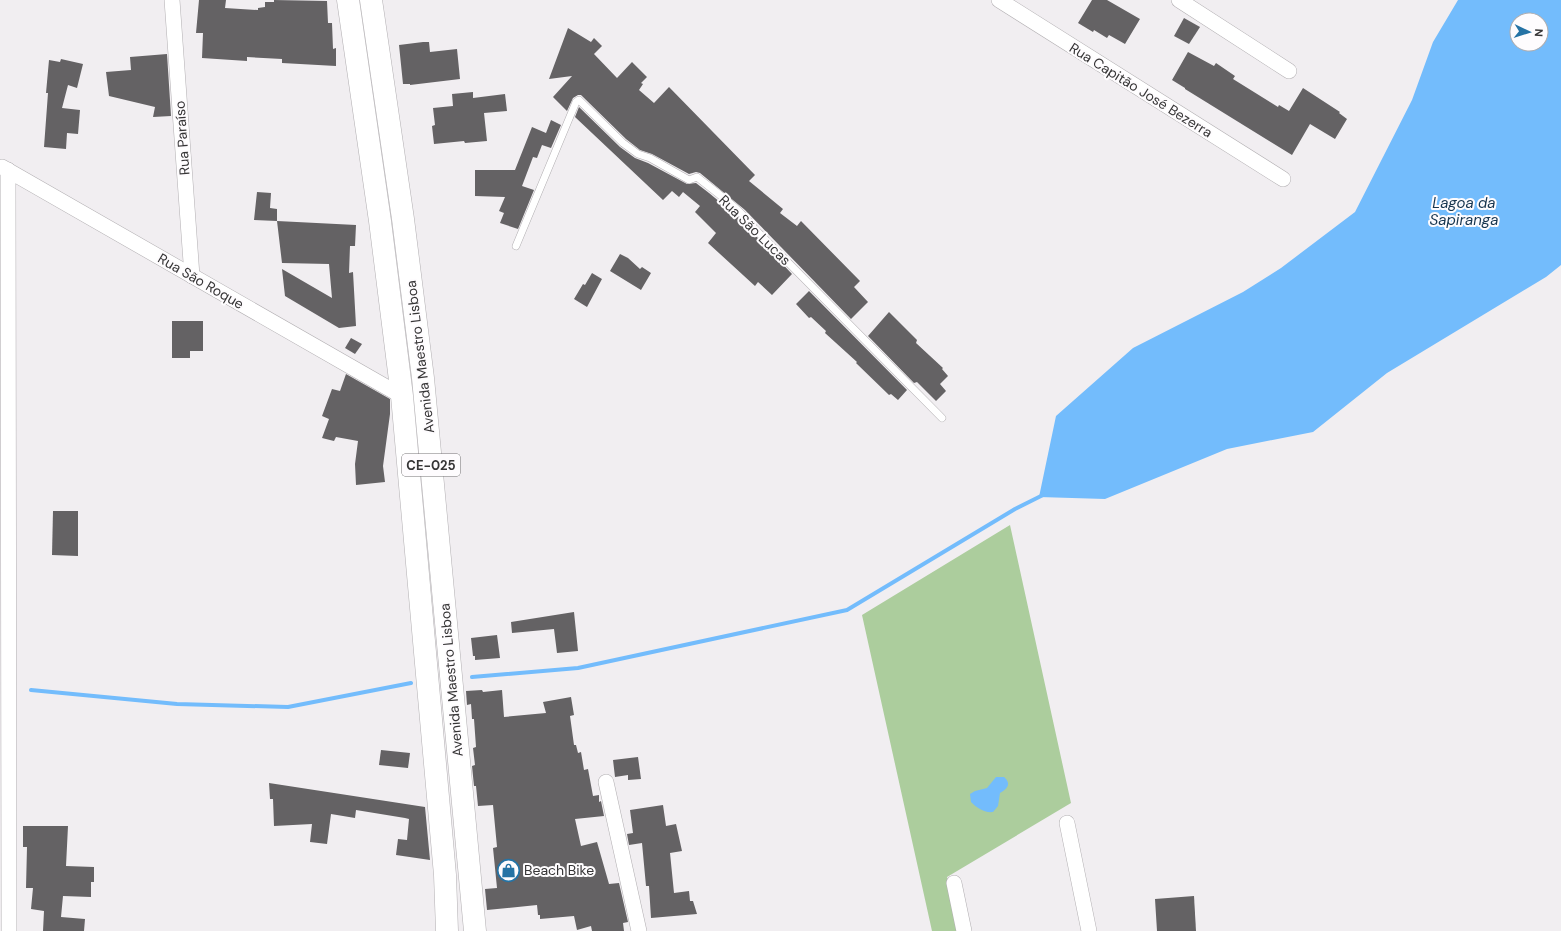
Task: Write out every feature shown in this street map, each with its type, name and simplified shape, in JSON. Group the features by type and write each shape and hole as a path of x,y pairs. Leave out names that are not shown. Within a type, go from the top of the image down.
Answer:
{"highway":[{"name":"Avenida Maestro Lisboa","path":"348,0 380,221 402,396 445,875 448,931"},
{"name":"Avenida Maestro Lisboa","path":"371,0 403,219 423,378 474,931"}],"street":[{"name":"Rua Paraíso","path":"172,0 192,276"},
{"name":"Rua Capitão José Bezerra","path":"999,0 1283,179"},
{"path":"1179,0 1289,71"},
{"name":"Rua São Roque","path":"4,168 402,396"},
{"path":"4,168 4,401 9,931"},
{"path":"606,782 639,931"},
{"path":"1067,823 1089,931"},
{"path":"954,883 964,931"}],"lane":[{"name":"Rua São Lucas","path":"516,246 576,102 579,100 623,143 638,154 650,158 689,180 697,177 739,211 942,418"}],"green space":[{"path":"1010,525 1071,803 947,877 959,931 932,931 862,615"}],"water":[{"name":"Lagoa da Sapiranga","path":"1458,0 1561,0 1561,265 1546,277 1387,373 1313,432 1227,449 1105,499 1039,497 1056,416 1133,348 1243,292 1281,268 1355,212 1412,100 1433,42"},
{"path":"996,777 1004,777 1008,782 1008,786 1000,793 998,806 993,812 984,811 971,802 970,794 987,788"}],"building":[{"path":"199,0 226,0 225,8 258,10 258,8 265,7 265,2 274,2 274,0 327,1 328,23 332,23 333,49 336,48 336,66 282,63 282,59 247,57 247,61 202,58 203,33 196,33"},
{"path":"1092,0 1107,0 1140,19 1125,44 1109,35 1107,38 1094,30 1093,32 1078,23"},
{"path":"1184,18 1200,27 1189,44 1174,36"},
{"path":"568,28 591,42 594,38 602,46 594,54 617,78 632,62 647,77 641,83 643,84 639,90 654,103 669,87 755,175 749,181 783,209 780,213 797,226 801,221 860,281 854,287 868,302 851,319 745,210 700,173 696,172 689,174 652,154 640,150 626,139 581,95 573,98 567,111 553,97 572,76 549,79"},
{"path":"429,42 430,52 457,49 460,79 410,85 403,84 399,45"},
{"path":"1188,52 1214,66 1216,63 1235,76 1233,79 1278,107 1279,105 1289,111 1303,88 1340,112 1339,113 1347,119 1335,139 1310,124 1292,155 1172,80"},
{"path":"167,54 171,116 153,117 155,107 109,96 106,72 131,70 130,57"},
{"path":"61,59 83,64 77,88 68,85 62,108 80,110 78,134 67,133 66,149 44,147 49,60 60,62"},
{"path":"473,92 473,98 505,94 507,111 484,113 487,141 465,143 464,141 434,144 432,126 435,125 433,108 453,106 452,94"},
{"path":"579,107 620,147 635,158 648,163 687,184 696,183 709,193 738,217 792,274 772,295 758,282 755,286 708,243 716,233 695,212 700,206 683,192 679,197 672,191 663,200 575,117"},
{"path":"551,120 561,125 551,148 542,145 537,158 533,157 522,186 534,190 518,229 500,223 504,213 499,211 505,197 475,196 475,170 515,170 532,127 546,133"},
{"path":"257,192 271,193 270,208 277,209 277,221 254,220"},
{"path":"277,221 356,225 355,246 350,246 349,273 353,272 356,326 339,328 285,296 282,269 332,298 329,264 282,263"},
{"path":"620,254 628,258 640,269 642,267 651,273 641,290 610,271"},
{"path":"592,273 602,279 587,307 574,299"},
{"path":"809,291 907,390 898,400 891,394 889,395 856,363 857,362 825,333 826,331 811,317 809,318 796,304"},
{"path":"889,312 917,340 916,343 943,368 942,369 948,376 940,384 946,391 936,401 917,382 914,383 868,336"},
{"path":"172,321 203,321 203,351 190,351 190,358 172,358"},
{"path":"351,338 362,344 355,354 345,348"},
{"path":"346,374 390,399 390,414 383,466 385,482 356,485 355,464 358,441 336,437 334,441 322,438 329,419 322,416 332,389 340,391"},
{"path":"53,511 78,511 78,556 52,555"},
{"path":"574,612 578,651 557,653 554,629 512,633 511,622"},
{"path":"497,635 500,658 475,660 475,656 473,656 471,638"},
{"path":"482,690 483,692 502,690 504,717 546,713 543,702 571,697 574,715 570,716 574,745 576,745 578,753 581,752 584,770 588,769 593,796 599,795 599,802 601,801 604,816 575,819 581,846 597,842 609,884 619,883 628,922 623,923 624,931 592,931 591,926 577,930 574,916 540,919 537,905 487,910 485,889 497,888 493,848 497,847 493,805 478,806 472,766 475,765 473,748 476,747 474,719 472,719 471,704 467,705 466,691"},
{"path":"381,750 410,753 408,768 379,765"},
{"path":"638,757 641,779 628,780 628,775 615,777 613,760"},
{"path":"269,783 425,807 430,860 396,855 398,839 407,840 409,819 405,818 356,810 355,818 331,814 327,844 310,842 312,824 274,826 273,799 270,799"},
{"path":"663,805 666,826 676,824 682,851 670,853 674,893 689,891 690,901 693,901 697,914 651,918 649,886 646,886 642,843 629,845 627,834 633,833 630,810"},
{"path":"23,826 68,826 66,866 94,867 94,882 91,882 91,897 63,896 61,917 85,919 84,931 43,931 44,911 31,909 33,888 26,888 27,847 23,847"},
{"path":"1194,896 1196,931 1157,931 1155,899"}],"waterway":[{"path":"472,677 578,668 847,610 1015,509 1043,495"},
{"path":"31,690 177,704 288,707 411,683"}],"place":[{"name":"Beach Bike","path":"508,870"}]}
